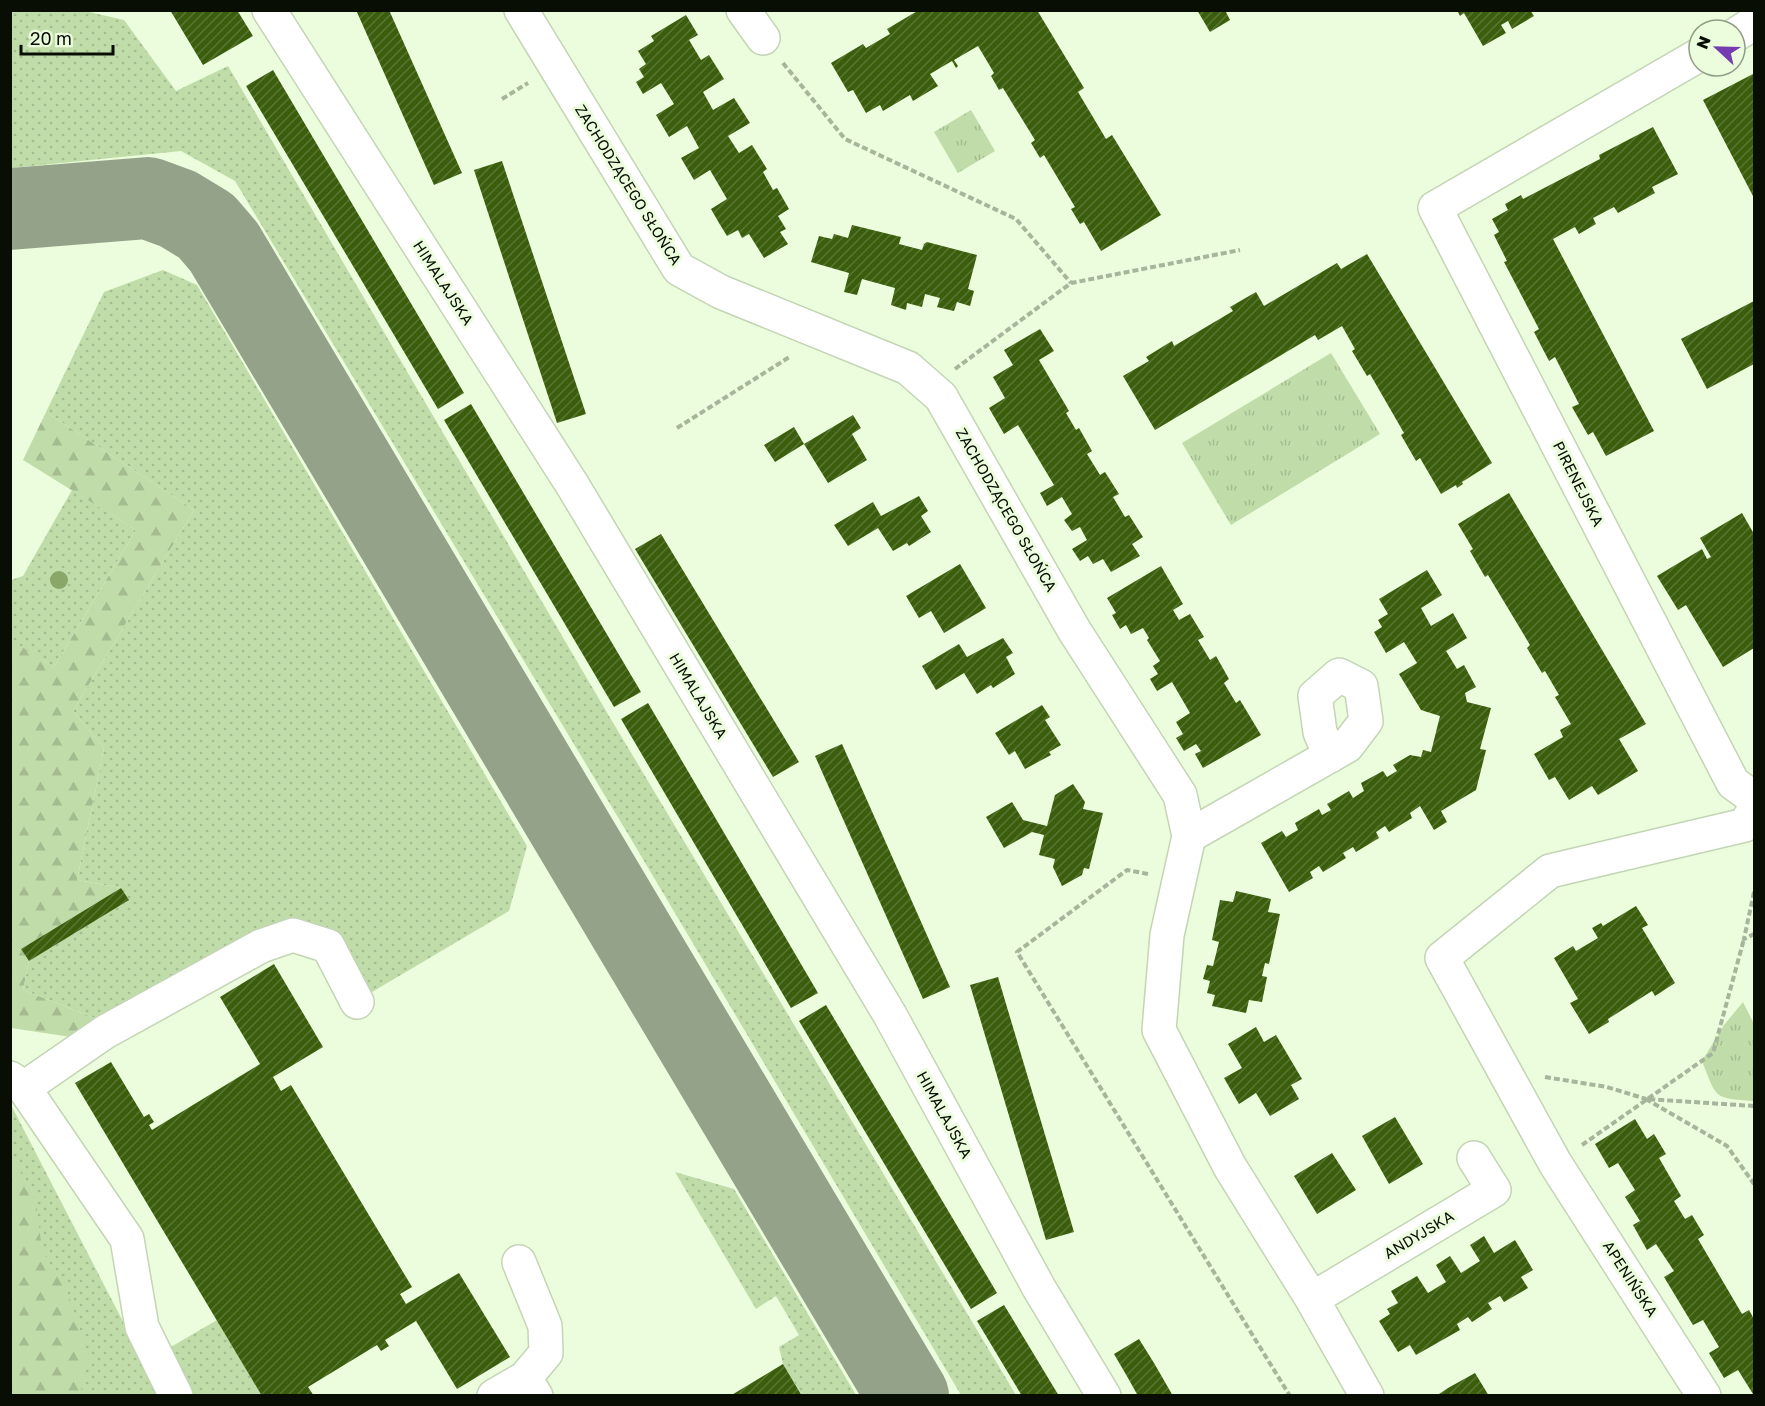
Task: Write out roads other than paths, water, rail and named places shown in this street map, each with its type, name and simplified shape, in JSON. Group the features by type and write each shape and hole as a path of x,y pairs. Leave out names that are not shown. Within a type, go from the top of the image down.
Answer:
{"street":[{"name":"HIMALAJSKA","path":"269,10 573,486 890,1015 1039,1288 1104,1395"},
{"name":"ZACHODZĄCEGO SŁOŃCA","path":"520,10 679,269 721,292 908,368 941,397 1074,630 1180,795 1189,836 1167,935 1159,1030 1230,1167 1312,1299"},
{"path":"743,10 763,38"},
{"name":"PIRENEJSKA","path":"1687,63 1435,208 1733,783 1755,798"},
{"path":"1189,836 1330,756"},
{"name":"APENIŃSKA","path":"1704,1395 1555,1163 1442,958 1550,871 1745,825 1755,810"},
{"path":"176,1395 142,1327 127,1239 17,1083 261,946 293,935 328,946 357,1002"},
{"name":"ANDYJSKA","path":"1312,1299 1494,1190 1474,1158"},
{"path":"494,1395 530,1387 546,1353 545,1326 519,1262"},
{"path":"1312,1299 1367,1395"}]}
